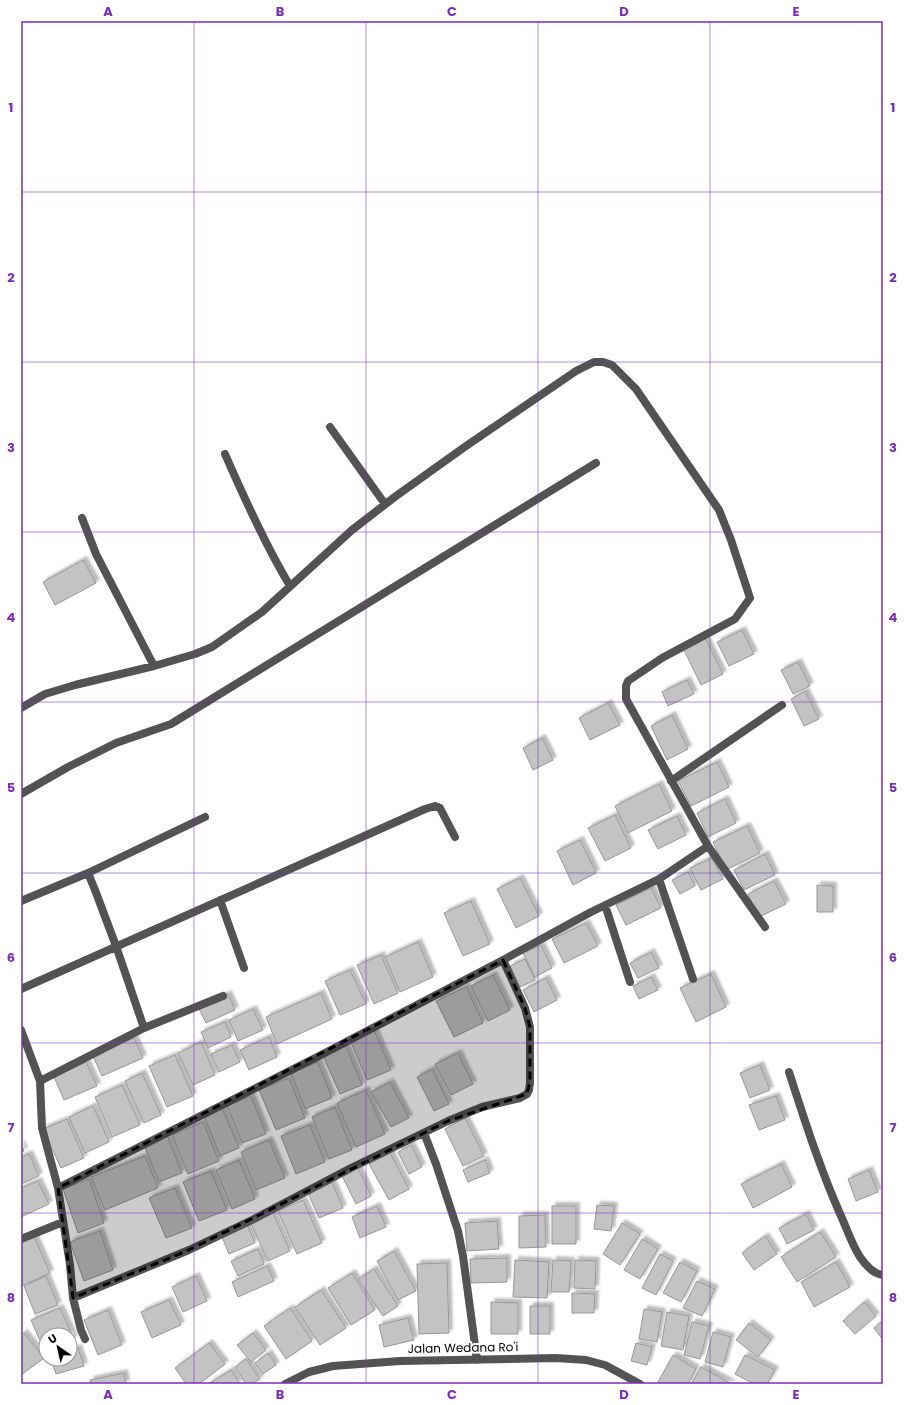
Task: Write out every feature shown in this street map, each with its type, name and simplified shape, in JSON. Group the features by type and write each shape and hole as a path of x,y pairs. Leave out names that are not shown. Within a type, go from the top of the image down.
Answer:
{"street":[{"path":"21,708 45,694 74,685 154,666 196,654 212,647 262,612 352,530 385,504 466,446 576,371 594,362 603,362 612,365 636,389 719,510 731,540 750,598 735,619 662,658 628,681 626,686 626,699 708,846 765,927"},
{"path":"330,427 385,504"},
{"path":"226,454 247,506 290,586"},
{"path":"21,794 68,767 116,743 171,724 596,463"},
{"path":"82,518 96,554 154,666"},
{"path":"671,781 782,706"},
{"path":"21,989 425,808 435,806 440,808 455,837"},
{"path":"21,901 88,873 205,816"},
{"path":"58,1188 321,1055 605,905 659,879 685,863 708,846"},
{"path":"88,873 116,946 144,1028"},
{"path":"659,879 693,979"},
{"path":"220,900 244,968"},
{"path":"605,905 630,982"},
{"path":"73,1298 189,1250 252,1220 351,1168 448,1121 482,1107 520,1098 529,1090 530,1083 530,1027 525,1008 503,960"},
{"path":"40,1081 144,1028 223,996"},
{"path":"21,1030 40,1081 42,1128 58,1188 70,1264 73,1298 81,1330 85,1339"},
{"path":"789,1072 825,1180 852,1242 860,1257 872,1272 883,1275"},
{"path":"424,1133 444,1188 460,1241 477,1360"},
{"path":"21,1239 63,1222"},
{"name":"Jalan Wedana Ro'i","path":"285,1384 309,1372 333,1366 400,1361 556,1358 586,1360 605,1365 640,1384"}],"highlighted area":[{"path":"503,960 525,1008 530,1027 530,1083 527,1094 448,1121 189,1250 73,1298 58,1188"}],"building":[{"path":"83,560 96,583 55,605 43,582"},
{"path":"742,630 754,654 729,666 717,642"},
{"path":"705,638 723,674 701,685 683,648"},
{"path":"798,662 810,686 793,694 781,670"},
{"path":"687,680 694,694 668,706 662,692"},
{"path":"805,691 819,719 804,726 791,699"},
{"path":"608,703 620,725 590,740 579,718"},
{"path":"672,715 688,749 667,760 651,726"},
{"path":"542,738 553,760 533,770 523,748"},
{"path":"717,762 729,787 691,806 678,781"},
{"path":"659,784 672,811 628,833 615,806"},
{"path":"725,799 736,823 708,837 697,813"},
{"path":"615,815 631,848 605,861 588,828"},
{"path":"677,816 686,835 658,849 648,830"},
{"path":"747,826 760,853 726,870 713,842"},
{"path":"580,840 596,873 573,885 557,851"},
{"path":"765,854 775,875 744,890 734,870"},
{"path":"712,858 723,879 701,890 690,868"},
{"path":"688,872 695,886 680,894 672,880"},
{"path":"520,878 539,916 516,928 497,889"},
{"path":"774,881 786,904 759,917 748,894"},
{"path":"817,885 833,886 833,912 817,912"},
{"path":"651,888 661,908 626,925 616,905"},
{"path":"471,901 490,944 463,956 444,913"},
{"path":"586,923 598,946 564,963 552,939"},
{"path":"418,942 433,977 400,992 385,957"},
{"path":"541,945 552,968 535,977 523,953"},
{"path":"651,952 659,968 638,978 630,963"},
{"path":"381,955 398,993 374,1004 357,965"},
{"path":"525,959 535,980 520,987 510,966"},
{"path":"350,970 366,1004 340,1015 325,981"},
{"path":"711,974 726,1007 696,1022 680,988"},
{"path":"493,975 510,1010 488,1021 471,986"},
{"path":"651,977 658,990 639,999 633,986"},
{"path":"546,978 557,1000 534,1012 523,990"},
{"path":"466,987 483,1023 454,1037 436,1001"},
{"path":"321,993 332,1019 277,1044 266,1017"},
{"path":"228,994 235,1010 206,1023 198,1007"},
{"path":"253,1009 263,1030 238,1041 229,1020"},
{"path":"225,1022 231,1037 208,1048 201,1032"},
{"path":"374,1030 391,1070 367,1080 350,1040"},
{"path":"269,1037 277,1057 249,1070 240,1050"},
{"path":"134,1038 143,1058 102,1076 93,1056"},
{"path":"201,1042 215,1075 193,1085 178,1053"},
{"path":"232,1045 240,1062 219,1072 211,1054"},
{"path":"346,1046 362,1085 340,1094 323,1056"},
{"path":"458,1053 473,1084 451,1095 435,1064"},
{"path":"175,1055 193,1096 167,1107 149,1066"},
{"path":"86,1062 97,1086 64,1100 54,1077"},
{"path":"318,1062 332,1098 305,1109 291,1073"},
{"path":"760,1065 770,1090 750,1098 740,1073"},
{"path":"432,1069 449,1104 434,1111 417,1077"},
{"path":"142,1073 161,1115 144,1123 125,1081"},
{"path":"289,1078 305,1118 276,1130 259,1090"},
{"path":"390,1082 409,1118 391,1127 371,1092"},
{"path":"122,1085 140,1125 112,1137 95,1097"},
{"path":"366,1090 385,1134 356,1147 337,1103"},
{"path":"251,1096 266,1134 242,1143 227,1106"},
{"path":"776,1096 785,1120 759,1130 749,1105"},
{"path":"93,1106 109,1142 85,1153 69,1117"},
{"path":"335,1107 352,1150 329,1159 312,1117"},
{"path":"222,1108 239,1148 220,1156 204,1116"},
{"path":"465,1118 484,1156 463,1166 445,1129"},
{"path":"67,1119 84,1158 61,1168 43,1129"},
{"path":"203,1122 219,1161 188,1174 172,1135"},
{"path":"310,1125 325,1162 296,1174 281,1136"},
{"path":"167,1135 182,1173 159,1182 144,1145"},
{"path":"269,1140 285,1178 256,1190 241,1152"},
{"path":"21,1143 24,1151 21,1152"},
{"path":"411,1145 422,1167 409,1174 398,1152"},
{"path":"390,1153 409,1189 389,1200 369,1164"},
{"path":"29,1154 39,1176 21,1184 21,1157"},
{"path":"145,1156 158,1188 105,1210 91,1177"},
{"path":"239,1160 255,1199 232,1209 216,1170"},
{"path":"485,1160 490,1173 468,1182 463,1170"},
{"path":"781,1164 792,1187 753,1208 741,1184"},
{"path":"358,1168 371,1196 356,1204 342,1176"},
{"path":"869,1170 878,1192 856,1201 848,1179"},
{"path":"211,1171 227,1210 199,1221 183,1182"},
{"path":"89,1179 104,1223 78,1233 63,1189"},
{"path":"38,1181 49,1204 21,1217 21,1188"},
{"path":"332,1182 343,1208 319,1218 308,1193"},
{"path":"175,1188 192,1228 166,1238 149,1198"},
{"path":"303,1200 322,1243 297,1254 278,1211"},
{"path":"597,1205 614,1206 611,1231 594,1229"},
{"path":"377,1206 386,1227 360,1238 352,1217"},
{"path":"552,1206 576,1206 576,1244 552,1244"},
{"path":"272,1211 290,1251 268,1261 250,1221"},
{"path":"806,1214 814,1230 787,1244 779,1228"},
{"path":"545,1215 546,1247 519,1248 519,1216"},
{"path":"497,1221 499,1249 467,1251 465,1223"},
{"path":"622,1223 640,1234 620,1265 603,1254"},
{"path":"248,1226 255,1243 229,1254 222,1237"},
{"path":"100,1231 113,1270 84,1281 70,1242"},
{"path":"820,1232 836,1257 797,1282 781,1257"},
{"path":"34,1236 50,1273 21,1286 21,1242"},
{"path":"765,1236 777,1254 754,1270 742,1253"},
{"path":"642,1239 658,1249 640,1279 624,1270"},
{"path":"258,1249 264,1264 238,1276 231,1261"},
{"path":"394,1251 416,1291 398,1300 377,1261"},
{"path":"660,1254 673,1261 656,1295 642,1288"},
{"path":"507,1258 507,1282 471,1283 470,1259"},
{"path":"515,1260 549,1262 547,1298 513,1297"},
{"path":"553,1260 571,1261 569,1292 551,1292"},
{"path":"575,1260 596,1261 595,1289 574,1288"},
{"path":"680,1262 697,1271 681,1302 663,1293"},
{"path":"836,1262 850,1287 814,1307 801,1282"},
{"path":"447,1263 449,1333 419,1334 417,1264"},
{"path":"267,1266 274,1281 238,1297 232,1282"},
{"path":"374,1269 398,1306 383,1316 358,1279"},
{"path":"352,1273 375,1310 351,1325 328,1288"},
{"path":"46,1276 58,1305 35,1314 24,1286"},
{"path":"196,1276 207,1301 183,1312 172,1287"},
{"path":"697,1281 715,1289 702,1316 683,1308"},
{"path":"321,1290 346,1328 320,1345 295,1307"},
{"path":"572,1293 595,1294 594,1313 572,1313"},
{"path":"169,1300 181,1325 152,1338 141,1312"},
{"path":"491,1302 518,1303 518,1334 491,1334"},
{"path":"864,1302 876,1316 855,1334 843,1321"},
{"path":"530,1306 550,1306 550,1334 530,1334"},
{"path":"60,1308 69,1327 38,1327 38,1336 31,1320"},
{"path":"290,1308 312,1341 286,1359 264,1326"},
{"path":"644,1309 662,1312 657,1342 639,1339"},
{"path":"108,1310 122,1345 98,1355 84,1320"},
{"path":"667,1312 689,1316 683,1350 661,1346"},
{"path":"408,1318 414,1340 384,1347 379,1325"},
{"path":"883,1320 883,1340 874,1328"},
{"path":"692,1322 709,1326 700,1359 684,1355"},
{"path":"749,1323 771,1340 758,1357 736,1340"},
{"path":"713,1332 731,1337 723,1367 705,1362"},
{"path":"24,1333 38,1350 38,1362 21,1375 21,1335"},
{"path":"253,1333 266,1350 251,1362 237,1345"},
{"path":"209,1343 225,1364 199,1384 186,1384 175,1368"},
{"path":"636,1343 652,1347 647,1365 631,1361"},
{"path":"78,1348 84,1366 56,1374 54,1367 78,1367"},
{"path":"268,1353 276,1365 263,1374 255,1363"},
{"path":"673,1355 696,1369 688,1384 661,1384 658,1382"},
{"path":"745,1355 775,1370 767,1384 754,1384 735,1374"},
{"path":"246,1359 260,1379 252,1384 246,1384 235,1367"},
{"path":"701,1367 732,1384 691,1384"},
{"path":"231,1370 240,1384 208,1384"},
{"path":"124,1373 126,1384 91,1384 90,1380"}]}
